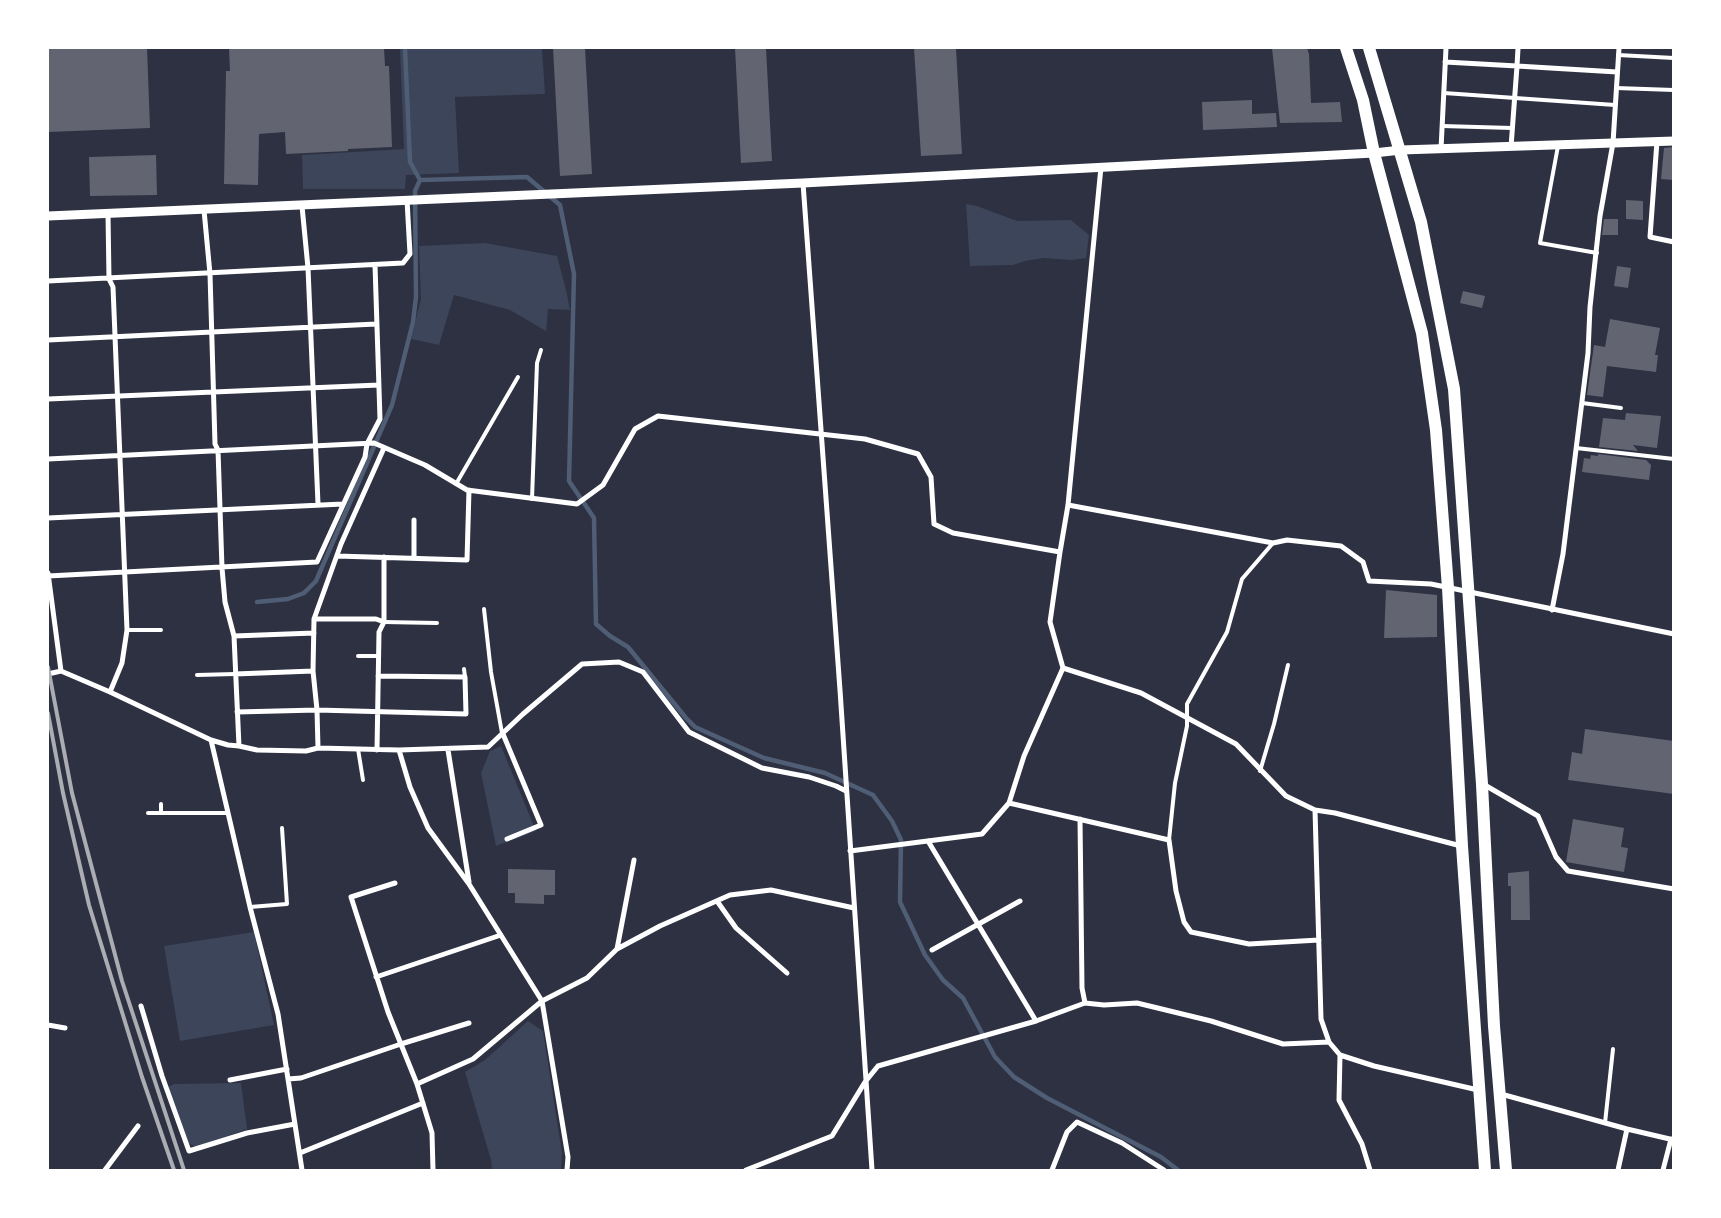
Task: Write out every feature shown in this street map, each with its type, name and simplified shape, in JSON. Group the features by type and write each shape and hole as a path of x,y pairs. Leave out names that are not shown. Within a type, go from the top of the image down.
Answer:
{"main road":[{"path":"1346,48 1363,100 1374,153 1422,333 1436,430 1448,588 1462,846 1485,1170"},
{"path":"1369,48 1421,222 1454,389 1470,593 1494,1026 1506,1170"}],"street":[{"path":"1441,150 1446,48"},
{"path":"1511,147 1518,48"},
{"path":"1552,610 1563,554 1588,353 1590,307 1600,216 1613,143 1619,48"},
{"path":"1446,62 1617,72"},
{"path":"1657,141 1650,237 1674,242"},
{"path":"48,216 803,183 1374,153 1401,150 1674,141"},
{"path":"850,851 982,834 1009,804 1024,756 1063,668 1050,622 1068,505 1101,167"},
{"path":"803,183 872,1170"},
{"path":"48,281 403,263 410,254 406,200"},
{"path":"302,206 308,268 318,504"},
{"path":"204,210 210,274 215,444 218,450 222,568 225,602 234,636 239,746"},
{"path":"108,214 110,279 113,287 127,630 122,663 110,692"},
{"path":"61,671 48,574 222,568 317,562 365,456 367,444 380,419 375,264"},
{"path":"48,340 376,324"},
{"path":"48,398 378,385"},
{"path":"48,459 374,443 425,465 456,484 470,490 577,504 603,485 635,429 658,416 865,439 918,454 931,477 934,524 953,533 1060,552"},
{"path":"318,748 317,710 312,671 314,619 337,556 384,448"},
{"path":"337,556 467,560 470,490"},
{"path":"48,518 343,504"},
{"path":"1068,505 1274,542 1287,540 1340,546 1363,562 1369,581 1431,584 1674,634"},
{"path":"414,520 414,558"},
{"path":"377,750 379,632 384,622 384,557"},
{"path":"314,619 376,619 384,622"},
{"path":"234,636 314,632"},
{"path":"48,674 61,671 211,740 228,745 257,750 306,751 318,748 448,750 488,747 554,686 582,664 618,662 643,672 690,732 762,768 808,777 846,791"},
{"path":"1063,668 1141,692 1236,744 1286,796 1315,810 1336,813 1462,846"},
{"path":"235,674 312,671"},
{"path":"237,712 317,710 466,714 464,678 378,676"},
{"path":"503,734 541,825 507,839"},
{"path":"211,740 250,908 278,1014 302,1170"},
{"path":"399,750 410,787 428,828 469,884 542,1001 568,1157 567,1170"},
{"path":"448,750 469,884"},
{"path":"1482,784 1538,816 1556,857 1568,871 1674,889"},
{"path":"1009,804 1169,840 1176,891 1184,922 1191,932 1249,944 1319,940"},
{"path":"1315,810 1321,1019 1329,1042 1340,1055 1374,1066 1480,1091"},
{"path":"1080,819 1082,988 1085,1004"},
{"path":"928,841 1036,1021"},
{"path":"617,950 634,860"},
{"path":"395,883 351,897 388,1012 423,1103 432,1133 433,1170"},
{"path":"417,1084 473,1059 542,1001 587,978 617,950 660,926 730,895 771,890 854,908"},
{"path":"717,901 736,928 787,973"},
{"path":"932,950 1020,901"},
{"path":"376,977 501,935"},
{"path":"746,1170 832,1136 865,1082 878,1066 1036,1021 1085,1004 1138,1003 1211,1022 1283,1044 1329,1042"},
{"path":"141,1006 162,1076 189,1151 247,1133 295,1124"},
{"path":"288,1078 301,1078 469,1023"},
{"path":"48,1025 64,1028"},
{"path":"1340,1055 1338,1100 1362,1144 1370,1170"},
{"path":"230,1080 287,1069"},
{"path":"1500,1094 1627,1130 1672,1140 1663,1170"},
{"path":"300,1153 423,1103"},
{"path":"1052,1170 1067,1132 1077,1122 1122,1143 1164,1170"},
{"path":"105,1170 138,1126"},
{"path":"1618,1170 1627,1130"}],"lane":[{"path":"1618,55 1674,58"},
{"path":"1616,88 1674,90"},
{"path":"1444,93 1616,104"},
{"path":"1442,126 1512,128"},
{"path":"1559,145 1540,242 1596,253"},
{"path":"532,498 537,363 541,350"},
{"path":"456,484 518,376"},
{"path":"1582,403 1621,408"},
{"path":"1576,448 1674,458"},
{"path":"1169,840 1175,783 1186,726 1187,704 1227,632 1242,579 1274,542"},
{"path":"484,609 491,672 503,734"},
{"path":"384,622 436,623"},
{"path":"127,630 161,630"},
{"path":"358,656 379,656"},
{"path":"1260,771 1274,724 1288,664"},
{"path":"464,669 464,678"},
{"path":"197,675 235,674"},
{"path":"358,749 363,780"},
{"path":"161,804 161,813"},
{"path":"148,812 228,813"},
{"path":"250,908 287,904 282,828"},
{"path":"1605,1123 1613,1049"}],"shaded area":[{"path":"400,48 542,48 545,94 455,97 459,173 406,175 405,189 303,189 302,155 404,149"},
{"path":"966,204 977,206 1017,221 1071,220 1089,235 1086,258 1072,260 1043,258 1013,265 970,266"},
{"path":"485,243 557,256 570,310 548,309 546,331 510,310 454,295 439,345 411,339 421,299 419,246"},
{"path":"501,746 536,831 496,846 481,773 490,751"},
{"path":"254,932 274,1025 180,1041 164,946"},
{"path":"528,1021 543,1031 562,1153 561,1170 492,1170 491,1160 465,1072 485,1060"},
{"path":"241,1083 247,1129 196,1147 188,1143 168,1087 174,1084"}],"building":[{"path":"48,48 147,48 150,128 48,132"},
{"path":"229,48 384,48 385,66 389,66 392,147 286,154 285,132 259,134 258,185 224,184 226,71 230,71"},
{"path":"553,48 585,48 592,174 560,176"},
{"path":"735,48 766,48 772,161 741,163"},
{"path":"914,48 956,48 962,154 921,156"},
{"path":"1272,48 1307,48 1309,54 1311,103 1340,102 1342,122 1280,123"},
{"path":"1252,100 1252,114 1276,113 1277,127 1203,130 1202,102"},
{"path":"1674,147 1674,180 1661,179 1664,148"},
{"path":"156,155 157,195 90,196 89,157"},
{"path":"1626,200 1643,201 1643,220 1626,219"},
{"path":"1604,219 1618,219 1618,235 1602,235"},
{"path":"1617,266 1631,268 1628,288 1614,286"},
{"path":"1463,291 1485,296 1482,308 1460,303"},
{"path":"1610,319 1660,328 1655,355 1658,355 1656,372 1607,366 1603,397 1587,395 1594,345 1605,347"},
{"path":"1626,413 1661,416 1657,448 1633,445 1638,451 1599,447 1603,418 1625,420"},
{"path":"1598,454 1646,460 1651,465 1649,480 1582,472 1584,458 1590,459 1591,455 1598,456"},
{"path":"1386,590 1437,595 1437,637 1384,638"},
{"path":"1585,729 1674,741 1674,794 1568,780 1572,752 1582,754"},
{"path":"1573,819 1624,828 1621,847 1628,848 1624,872 1566,862"},
{"path":"508,869 555,870 555,895 544,895 544,904 515,903 515,893 508,893"},
{"path":"1529,871 1530,920 1511,920 1511,886 1508,886 1508,873"}],"waterway":[{"path":"405,48 410,162 420,180 527,177 560,205 574,274 569,481 594,518 596,624 610,636 628,647 695,727 764,758 825,773 873,795 892,821 901,840 900,902 925,955 943,980 963,998 995,1057 1014,1077 1047,1098 1161,1157 1178,1170"},
{"path":"257,602 288,599 304,593 316,581 392,405 413,322 416,297 415,191 420,180"}],"railway":[{"path":"48,667 72,793 122,981 184,1170"},
{"path":"48,713 63,793 89,905 142,1077 174,1170"}]}
